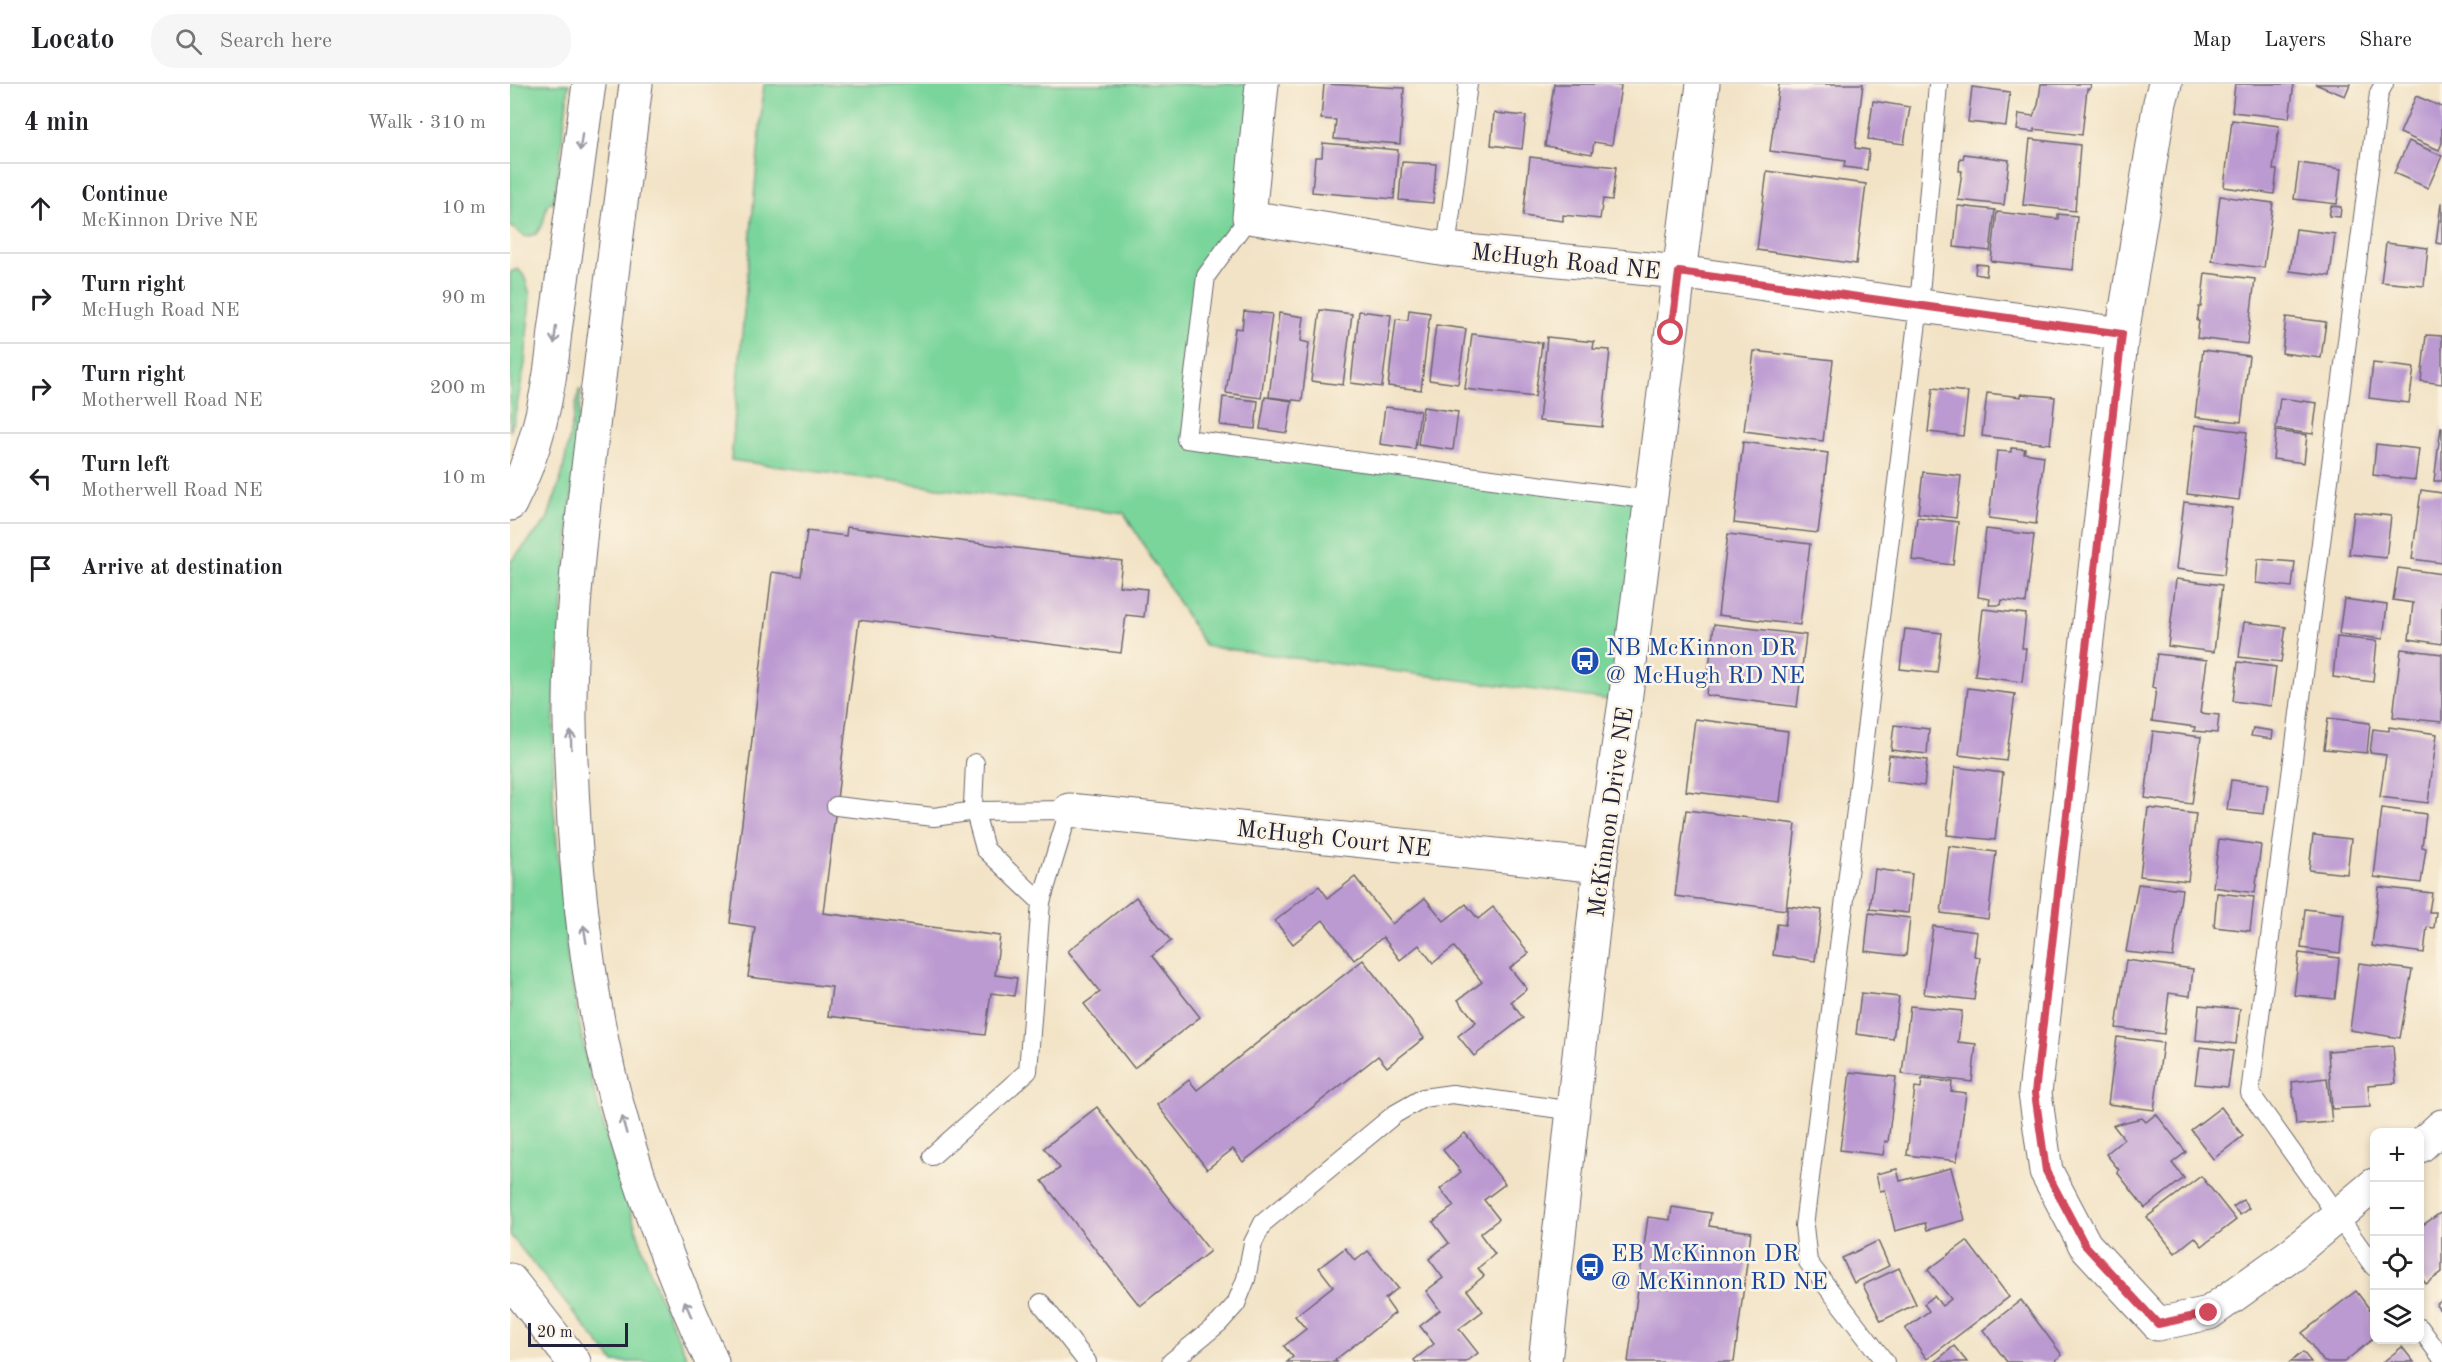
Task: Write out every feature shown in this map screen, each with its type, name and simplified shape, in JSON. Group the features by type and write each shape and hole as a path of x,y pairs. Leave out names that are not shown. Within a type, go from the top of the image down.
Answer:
{"main road":[{"path":"510,504 529,460 552,370 555,331 589,84"},
{"path":"636,84 577,577 570,719 575,849 582,919 609,1072 656,1225 686,1305 712,1362"},
{"path":"1249,217 1262,84"},
{"name":"McKinnon Drive NE","path":"1545,1362 1600,866 1652,500 1703,84"},
{"path":"2165,84 2160,102 2122,334 2035,1093 2046,1171 2085,1245 2158,1324 2209,1313 2293,1253 2370,1188"},
{"name":"McHugh Road NE","path":"1249,217 1446,249 1679,272 2122,334"},
{"name":"McHugh Court NE","path":"1069,810 1600,866"},
{"path":"2424,1142 2442,1126"},
{"path":"510,1280 574,1362"}],"lane":[{"path":"1446,249 1468,84"},
{"path":"1885,1362 1808,1262 1804,1226 1919,306 1938,84"},
{"path":"2370,1262 2250,1093 2379,93 2384,84"},
{"path":"1249,217 1206,276 1186,439 1652,500"},
{"path":"975,763 973,805 985,849 1041,902"},
{"path":"836,806 934,817 975,811 1069,810 1041,902 1028,1071 932,1156"},
{"path":"1171,1362 1219,1323 1236,1304 1246,1279 1253,1243 1263,1223 1395,1114 1423,1098 1452,1094 1574,1111"},
{"path":"1041,1303 1087,1362"},
{"path":"2424,1333 2442,1358"}],"green space":[{"path":"510,84 569,84 555,199 547,205 543,224 536,234 526,237 510,226"},
{"path":"764,84 1262,84 1249,217 1206,276 1186,439 1652,500 1625,702 1205,646 1124,513 731,460"},
{"path":"518,269 524,276 530,294 525,364 510,432 510,272"},
{"path":"579,389 581,390 554,708 553,799 568,962 587,1064 611,1153 656,1289 689,1362 614,1362 510,1235 510,562 547,520 562,475"}],"building":[{"path":"1324,84 1404,88 1400,144 1334,139 1336,120 1321,119"},
{"path":"1554,84 1621,86 1612,145 1594,142 1592,154 1545,146"},
{"path":"1779,84 1863,84 1855,148 1869,150 1867,170 1844,167 1845,161 1770,151"},
{"path":"2041,84 2091,84 2090,89 2087,89 2082,135 2034,129 2034,132 2017,130 2019,114 2033,116 2038,105"},
{"path":"2235,84 2294,84 2289,118 2232,112"},
{"path":"2315,84 2350,84 2345,96"},
{"path":"1972,87 2010,92 2006,126 1968,122"},
{"path":"2416,96 2442,107 2442,143 2439,150 2400,133"},
{"path":"1873,101 1910,107 1904,144 1868,139"},
{"path":"1494,113 1526,116 1522,149 1491,145"},
{"path":"2232,120 2279,126 2273,170 2277,170 2274,194 2224,187"},
{"path":"2030,139 2080,145 2075,211 2023,205"},
{"path":"2409,141 2442,156 2428,188 2394,173"},
{"path":"1323,143 1398,150 1394,199 1312,192 1315,157 1322,157"},
{"path":"1964,154 2009,160 2004,205 1958,200 1962,171 1959,171 1960,158 1963,159"},
{"path":"1530,157 1616,167 1612,200 1603,199 1600,219 1563,215 1563,221 1523,216"},
{"path":"1402,162 1436,164 1433,203 1399,200"},
{"path":"2299,163 2341,169 2337,204 2294,199"},
{"path":"1767,171 1866,184 1856,264 1757,250"},
{"path":"2220,196 2273,203 2264,268 2212,261"},
{"path":"2442,203 2442,244 2436,243"},
{"path":"1958,206 1995,210 1990,251 1954,247"},
{"path":"2331,206 2341,207 2340,217 2329,216"},
{"path":"1997,212 2058,219 2058,214 2077,216 2073,270 1991,261"},
{"path":"2296,229 2335,234 2330,276 2290,271"},
{"path":"2386,243 2428,248 2424,286 2381,282"},
{"path":"1976,264 1987,265 1986,276 1975,274"},
{"path":"2205,273 2255,279 2247,344 2197,338 2199,321 2197,321"},
{"path":"1320,310 1352,314 1343,385 1311,381"},
{"path":"1409,310 1430,313 1421,390 1388,386 1396,319 1408,320"},
{"path":"1244,311 1272,314 1261,398 1226,393 1235,328 1242,329"},
{"path":"1359,311 1391,315 1382,387 1351,383"},
{"path":"1279,313 1304,317 1301,341 1309,343 1302,401 1269,397"},
{"path":"2286,317 2326,322 2321,358 2282,353"},
{"path":"1436,325 1466,329 1458,384 1429,380"},
{"path":"1472,334 1542,343 1535,397 1465,389"},
{"path":"2426,335 2442,336 2442,384 2421,381"},
{"path":"1547,337 1594,342 1593,349 1610,350 1602,427 1539,421"},
{"path":"2203,350 2249,356 2241,422 2195,417"},
{"path":"1754,351 1833,360 1823,441 1744,431"},
{"path":"2373,363 2414,368 2409,403 2369,398"},
{"path":"1933,388 1968,392 1963,436 1928,432"},
{"path":"1987,393 2021,397 2021,394 2055,397 2050,444 1982,436"},
{"path":"1223,397 1258,401 1255,429 1220,425"},
{"path":"1265,397 1292,401 1287,433 1260,429"},
{"path":"2280,398 2317,403 2313,434 2276,429"},
{"path":"1385,407 1420,411 1415,449 1380,444"},
{"path":"1423,407 1458,412 1453,450 1418,445"},
{"path":"2195,425 2247,432 2239,500 2187,494"},
{"path":"2441,427 2442,481 2434,481"},
{"path":"2276,431 2307,435 2304,463 2273,459"},
{"path":"1743,442 1828,453 1818,533 1734,523"},
{"path":"2376,444 2419,449 2415,480 2373,475"},
{"path":"2011,448 2025,449 2024,453 2044,456 2036,524 1989,518 1997,451 2011,452"},
{"path":"1923,472 1961,476 1956,518 1918,513"},
{"path":"2421,490 2442,493 2442,563 2412,559"},
{"path":"2184,502 2232,508 2224,575 2176,569"},
{"path":"2354,512 2391,516 2386,558 2349,554"},
{"path":"1917,517 1958,522 1953,565 1912,560"},
{"path":"847,527 1122,561 1119,586 1147,589 1144,617 1126,615 1121,653 859,620 823,913 1000,936 995,975 1017,978 1014,996 991,993 985,1035 828,1016 832,987 748,977 755,927 730,923 772,572 801,576 807,531 846,536"},
{"path":"1986,529 2034,535 2026,603 2002,600 2001,605 1989,605 1990,599 1978,597"},
{"path":"1728,534 1810,544 1800,625 1718,615"},
{"path":"2258,559 2295,562 2292,587 2256,583"},
{"path":"2398,568 2442,574 2442,644 2409,639 2413,603 2393,600"},
{"path":"2176,579 2222,585 2214,652 2168,646"},
{"path":"2344,599 2387,605 2383,639 2339,634"},
{"path":"1983,609 2026,614 2022,648 2026,648 2022,682 1975,676"},
{"path":"2244,622 2286,627 2281,662 2239,657"},
{"path":"1714,624 1806,635 1797,707 1706,695"},
{"path":"1905,629 1942,633 1937,673 1900,669"},
{"path":"2337,637 2377,641 2373,682 2333,677"},
{"path":"2401,649 2442,654 2442,722 2393,717"},
{"path":"2157,654 2207,660 2200,713 2219,715 2217,733 2194,731 2195,727 2152,721 2156,688 2152,687"},
{"path":"2238,662 2276,667 2271,706 2233,701"},
{"path":"1968,688 2015,694 2006,761 1959,755"},
{"path":"2328,718 2370,723 2367,753 2324,749"},
{"path":"1695,719 1788,731 1780,802 1686,791"},
{"path":"1894,725 1929,729 1927,754 1891,750"},
{"path":"2389,727 2437,734 2428,803 2380,797 2386,755 2370,753 2373,729 2389,731"},
{"path":"2253,728 2273,731 2272,739 2251,736"},
{"path":"2153,731 2201,737 2192,804 2145,798"},
{"path":"1889,755 1927,760 1924,786 1886,781"},
{"path":"1955,767 2003,773 1995,840 1947,835"},
{"path":"2231,780 2268,784 2264,814 2227,810"},
{"path":"2148,808 2196,814 2188,881 2140,876"},
{"path":"2382,808 2426,814 2422,847 2426,848 2421,883 2374,877"},
{"path":"1686,810 1796,824 1786,910 1675,896"},
{"path":"2313,835 2351,839 2347,874 2309,870"},
{"path":"2219,839 2261,845 2255,893 2213,887"},
{"path":"1949,846 1996,852 1988,919 1941,913"},
{"path":"1875,869 1912,874 1908,913 1870,909"},
{"path":"1355,877 1392,924 1425,898 1444,921 1466,904 1478,919 1493,907 1529,953 1510,968 1527,989 1511,1002 1523,1018 1474,1056 1458,1036 1476,1022 1458,1000 1482,982 1454,947 1433,963 1419,945 1400,960 1383,937 1354,960 1323,920 1293,944 1275,921 1319,886 1328,898"},
{"path":"2138,884 2182,889 2173,957 2126,952"},
{"path":"2379,887 2432,893 2429,912 2436,912 2434,928 2427,927 2424,953 2372,946"},
{"path":"2217,893 2254,897 2250,931 2214,927"},
{"path":"1136,897 1171,941 1152,956 1200,1017 1134,1068 1084,1004 1100,992 1068,951"},
{"path":"1788,906 1822,910 1815,961 1773,955 1777,924 1785,925"},
{"path":"2305,909 2344,914 2340,953 2301,948"},
{"path":"1869,913 1910,918 1906,956 1865,951"},
{"path":"1933,926 1977,932 1974,956 1980,957 1974,1000 1924,994"},
{"path":"2299,953 2339,958 2335,999 2294,995"},
{"path":"1363,960 1424,1038 1387,1067 1378,1056 1243,1162 1233,1149 1207,1169 1157,1105 1189,1080 1197,1090"},
{"path":"2126,960 2193,969 2190,996 2169,993 2164,1034 2116,1028"},
{"path":"2359,963 2412,970 2400,1038 2350,1030"},
{"path":"1861,993 1899,997 1893,1039 1856,1034"},
{"path":"2199,1005 2240,1009 2236,1044 2196,1040"},
{"path":"1910,1006 1962,1011 1958,1042 1976,1044 1972,1082 1902,1074"},
{"path":"2117,1037 2163,1043 2154,1110 2108,1104"},
{"path":"2393,1046 2396,1083 2368,1085 2370,1107 2332,1109 2328,1051"},
{"path":"2200,1047 2233,1051 2228,1087 2195,1084"},
{"path":"1850,1072 1896,1077 1888,1142 1885,1141 1883,1155 1840,1150"},
{"path":"2327,1078 2332,1122 2296,1125 2292,1082"},
{"path":"1922,1079 1952,1082 1951,1091 1966,1093 1957,1161 1907,1155 1915,1087 1921,1088"},
{"path":"1097,1107 1210,1251 1140,1306 1042,1181 1060,1168 1044,1148"},
{"path":"2221,1107 2243,1136 2213,1159 2191,1130"},
{"path":"2156,1114 2186,1152 2172,1163 2184,1178 2145,1208 2106,1154 2124,1139 2113,1125 2142,1118 2146,1122"},
{"path":"1465,1133 1505,1184 1484,1200 1499,1219 1480,1234 1495,1254 1478,1268 1484,1276 1467,1290 1483,1311 1459,1329 1478,1353 1466,1362 1415,1362 1414,1360 1434,1344 1420,1326 1440,1310 1426,1291 1443,1278 1429,1259 1449,1243 1433,1222 1454,1206 1440,1189 1461,1172 1443,1150"},
{"path":"1951,1168 1965,1220 1927,1230 1925,1223 1895,1231 1885,1190 1880,1191 1876,1174 1897,1169 1900,1181"},
{"path":"2201,1176 2236,1220 2202,1246 2195,1237 2175,1253 2147,1217"},
{"path":"2243,1200 2249,1208 2240,1215 2233,1207"},
{"path":"1672,1207 1711,1213 1709,1226 1751,1232 1734,1362 1628,1362 1648,1217 1670,1220"},
{"path":"2442,1212 2442,1272 2426,1284 2424,1281 2424,1224"},
{"path":"1878,1241 1889,1266 1854,1283 1842,1258"},
{"path":"1967,1241 2009,1297 1927,1359 1905,1329 1929,1311 1924,1304 1934,1296 1942,1306 1951,1299 1928,1270"},
{"path":"1345,1248 1355,1261 1368,1251 1398,1288 1385,1299 1395,1313 1335,1360 1337,1362 1287,1362 1293,1357 1284,1346 1306,1329 1295,1316 1333,1286 1319,1268"},
{"path":"1899,1268 1916,1304 1881,1321 1863,1285"},
{"path":"2356,1291 2370,1310 2370,1341 2344,1362 2324,1362 2302,1333"},
{"path":"2021,1300 2062,1355 2053,1362 2007,1362 1983,1330"},
{"path":"2442,1300 2442,1313 2436,1305"},
{"path":"1954,1346 1967,1362 1935,1362"},
{"path":"2402,1347 2414,1362 2383,1362"},
{"path":"2303,1352 2311,1362 2290,1362"}],"place":[{"name":"NB McKinnon DR @ McHugh RD NE","path":"1585,661"},
{"name":"EB McKinnon DR @ McKinnon RD NE","path":"1590,1267"}],"route":[{"path":"1671,333 1679,272 2122,334 2035,1093 2046,1171 2085,1245 2158,1324 2209,1313"}]}
